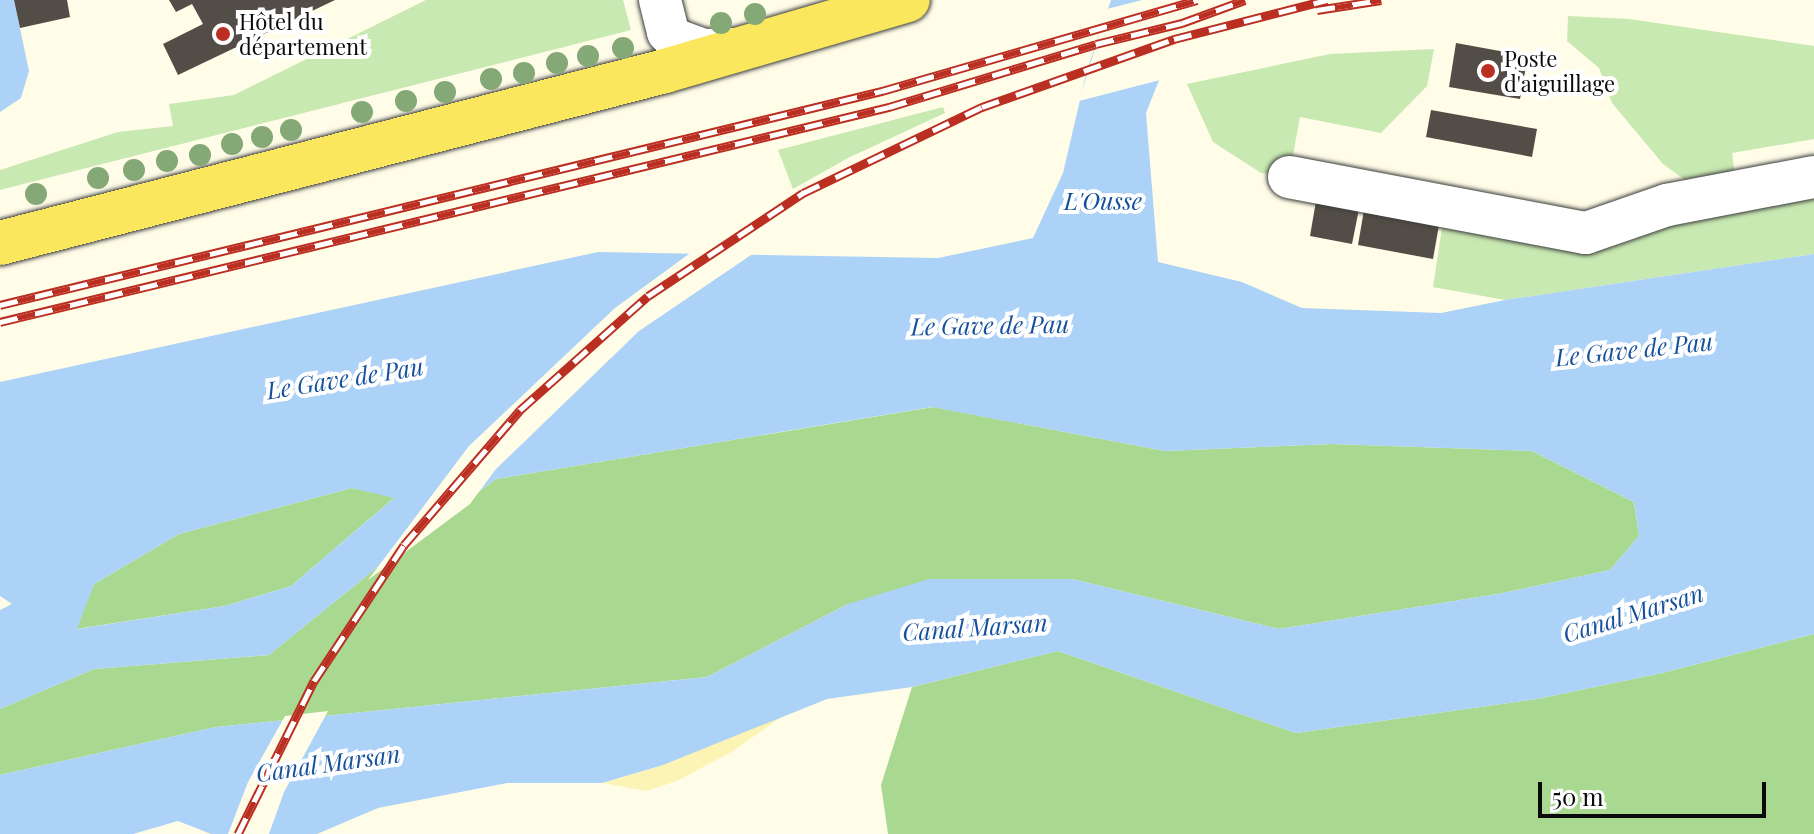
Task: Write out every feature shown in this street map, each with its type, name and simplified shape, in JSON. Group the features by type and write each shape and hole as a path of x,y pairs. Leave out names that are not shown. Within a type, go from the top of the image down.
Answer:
{"main road":[{"path":"0,243 665,71 908,0"}],"lane":[{"path":"647,0 665,71"},
{"path":"660,0 668,32 676,40 704,50 735,49"},
{"path":"1289,177 1586,233 1667,205 1814,177"}],"green space":[{"path":"426,0 623,0 631,30 0,190 0,170 118,132 173,126 169,104 234,95"},
{"path":"1568,16 1629,19 1814,46 1814,139 1732,153 1736,184 1711,188 1685,180 1663,164 1612,103 1599,68 1567,41"},
{"path":"1434,49 1427,86 1381,133 1300,117 1289,177 1261,173 1213,142 1187,84 1330,54"},
{"path":"943,107 945,113 848,158 793,189 778,150"},
{"path":"1814,191 1814,254 1505,300 1433,287 1443,221 1571,241 1630,241 1680,217"},
{"path":"933,407 1165,451 1332,444 1532,451 1634,502 1639,536 1610,570 1498,594 1279,629 1072,579 848,604 707,677 216,727 0,775 0,709 94,669 269,655 386,560 496,479"},
{"path":"352,488 395,497 291,586 225,606 76,629 94,584 179,534"},
{"path":"1814,634 1814,834 888,834 881,785 912,687 1058,651 1296,733 1537,699 1662,673"}],"sand":[{"path":"790,711 733,751 677,781 646,791 603,783 663,765"}],"water":[{"path":"0,0 14,0 29,71 21,98 0,112"},
{"path":"1111,0 1191,0 1146,113 1158,262 1242,282 1302,308 1441,313 1505,300 1814,254 1814,634 1662,673 1537,699 1296,733 1058,651 912,687 827,699 663,765 602,783 507,783 378,808 317,834 211,834 178,821 133,834 0,834 0,775 216,727 707,677 848,604 929,579 1072,579 1279,629 1498,594 1610,570 1639,536 1634,502 1532,451 1332,444 1165,451 932,407 496,479 386,560 269,655 94,669 0,709 0,610 12,604 0,596 0,382 598,252 938,258 1033,238 1063,173 1087,70","holes":["352,488 394,498 291,586 225,606 77,629 94,584 179,534"]}],"pier":[{"path":"1142,0 1191,0 1160,80 1079,101 1107,9"},
{"path":"693,251 754,253 639,331 496,469 470,504 368,580 469,446 615,308"},
{"path":"328,711 284,792 269,834 228,834 248,782 285,716"}],"building":[{"path":"14,0 67,0 70,17 20,28"},
{"name":"Hôtel du département","path":"169,0 335,0 178,75 163,44 203,24 192,4 176,12"},
{"name":"Poste d'aiguillage","path":"1456,43 1528,56 1520,99 1449,87"},
{"path":"1431,110 1537,129 1532,157 1426,137"},
{"path":"1316,201 1359,209 1352,244 1310,236"},
{"path":"1364,210 1439,225 1433,259 1358,245"}],"railway":[{"path":"0,305 882,91 1197,0"},
{"path":"0,322 889,107 1096,44 1182,23 1245,0"},
{"path":"238,834 314,681 404,545 520,410 648,296 803,193 982,107 1174,39 1327,0"},
{"path":"1317,10 1381,0"}],"place":[{"name":"Hôtel du département","path":"223,34"},
{"name":"Poste d'aiguillage","path":"1488,71"}],"water label":[{"name":"L'Ousse","path":"1103,201"},
{"name":"Le Gave de Pau","path":"990,325"},
{"name":"Le Gave de Pau","path":"1634,349"},
{"name":"Le Gave de Pau","path":"345,378"},
{"name":"Canal Marsan","path":"1633,613"},
{"name":"Canal Marsan","path":"975,627"},
{"name":"Canal Marsan","path":"328,763"}]}
